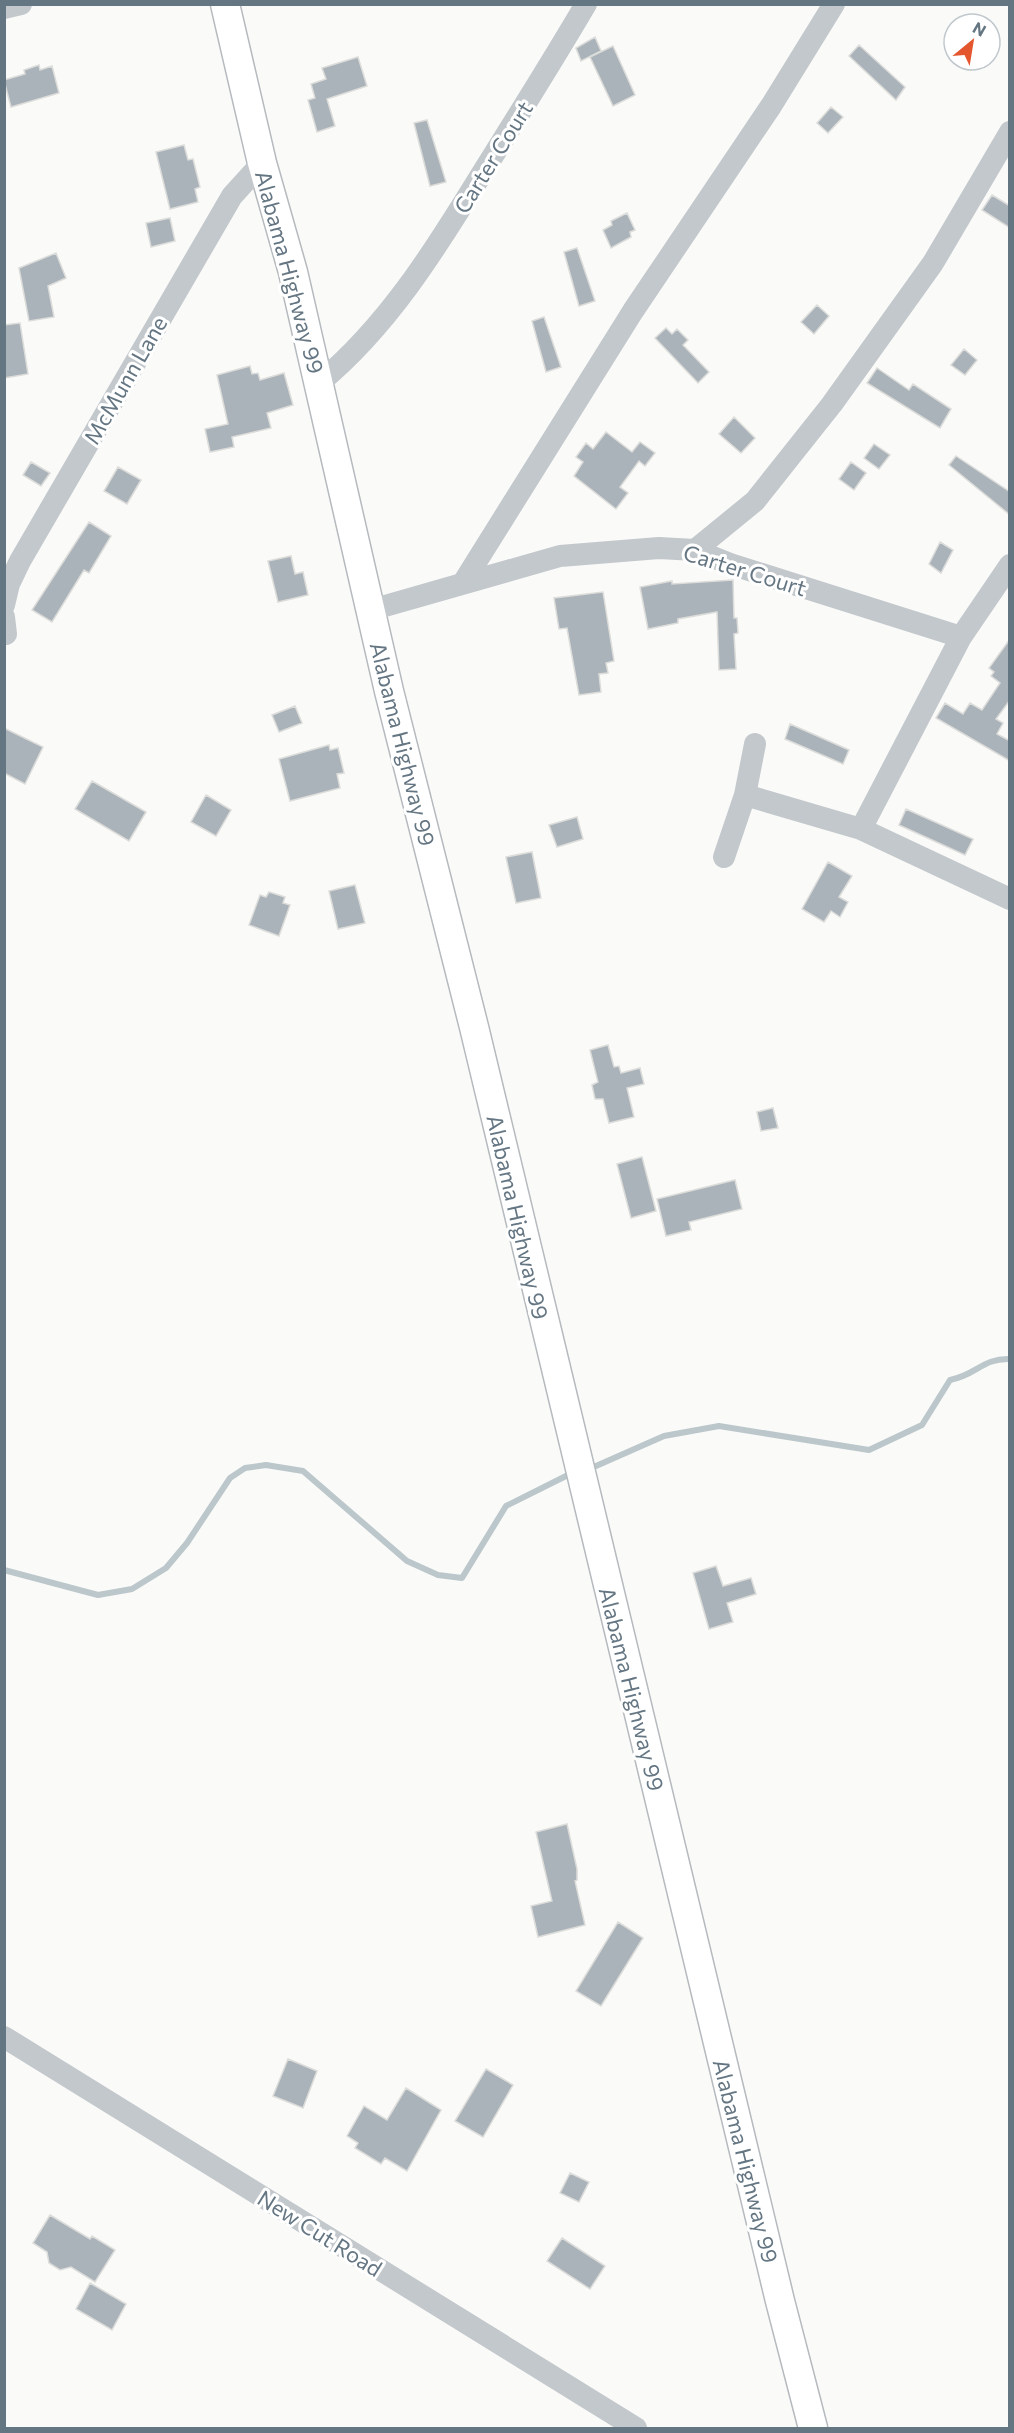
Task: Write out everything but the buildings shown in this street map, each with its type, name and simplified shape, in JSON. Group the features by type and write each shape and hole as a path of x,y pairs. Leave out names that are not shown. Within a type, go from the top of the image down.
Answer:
{"main road":[{"name":"Alabama Highway 99","path":"225,4 262,164 293,272 371,610 772,2267 813,2428"}],"street":[{"path":"4,8 21,4"},
{"name":"Carter Court","path":"319,383 346,361 370,336 443,236 586,4"},
{"path":"463,583 633,311 771,106 834,4"},
{"path":"695,550 755,501 832,404 933,263 1010,132"},
{"name":"McMunn Lane","path":"4,605 9,584 20,561 232,196 262,164"},
{"name":"Carter Court","path":"371,610 560,556 659,548 695,550 729,564 961,638"},
{"path":"861,829 961,638 1010,566"},
{"path":"723,857 745,795 755,744"},
{"path":"745,795 861,829 1010,899"},
{"name":"New Cut Road","path":"4,2037 636,2428"}],"waterway":[{"path":"596,1466 664,1436 719,1426 869,1450 922,1425 950,1380 959,1378 993,1361 1010,1359"},
{"path":"4,1570 98,1595 132,1589 166,1568 187,1543 230,1478 245,1468 266,1465 303,1471 407,1561 438,1575 462,1578 506,1506 566,1476"}]}
